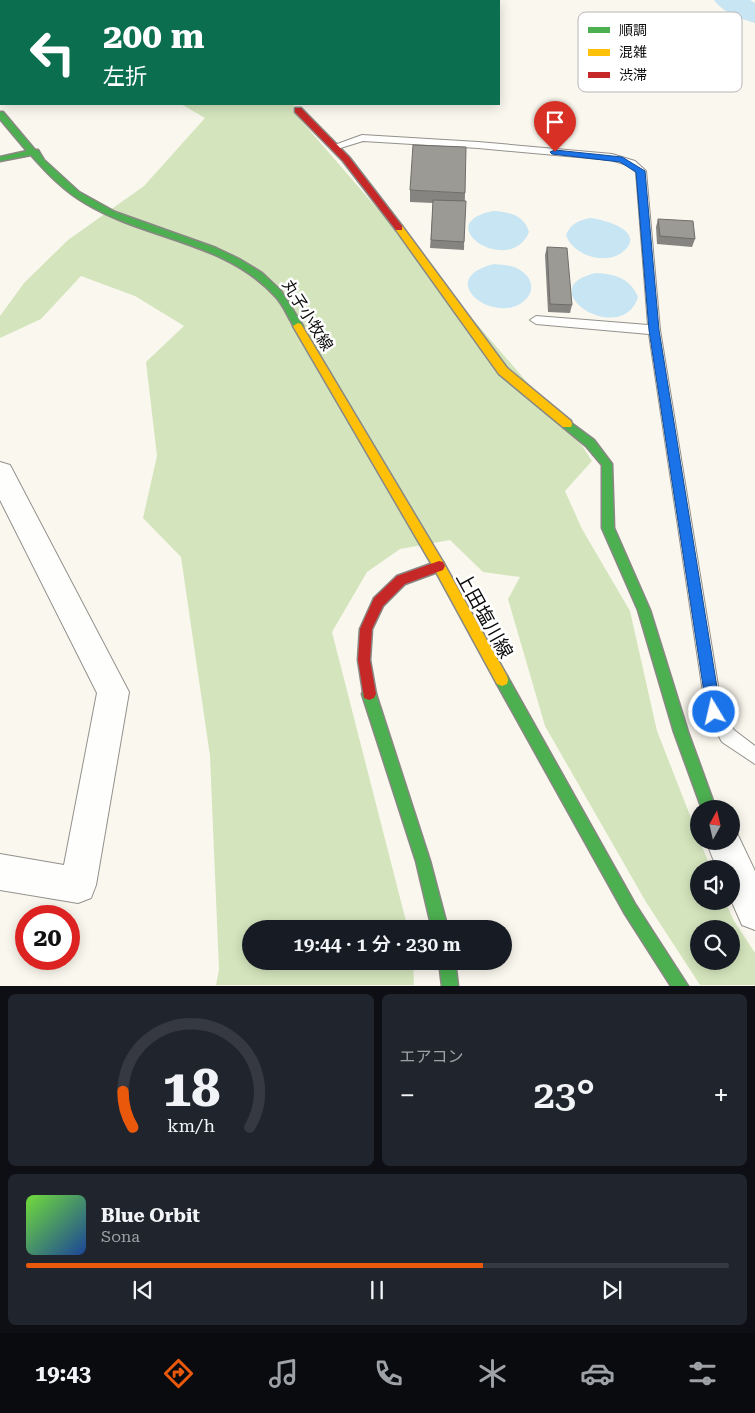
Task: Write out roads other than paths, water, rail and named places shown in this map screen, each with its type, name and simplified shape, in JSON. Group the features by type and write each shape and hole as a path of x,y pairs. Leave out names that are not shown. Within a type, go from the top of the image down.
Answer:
{"street":[{"path":"298,110 334,147 382,205 503,371 590,443 607,464 608,528 644,610 681,732 706,800"},
{"name":"丸子小牧線","path":"0,114 76,193 102,209 214,250 261,276 278,294 439,566"},
{"path":"0,159 35,152"},
{"path":"0,473 113,692 78,884 0,872"},
{"name":"上田塩川線","path":"438,920 435,903 402,796 372,711 364,668 363,645 367,624 373,608 382,595 407,576 419,570 439,566 625,901 680,986"},
{"path":"727,850 755,912"},
{"path":"448,970 450,986"}],"lane":[{"path":"334,147 362,138 478,146 612,158 631,163 640,171 654,330 714,712 728,736 755,756"},
{"path":"536,320 654,330"}],"water":[{"path":"493,211 516,215 524,222 529,232 519,245 506,250 492,249 479,244 471,235 469,226 475,218"},
{"path":"590,218 612,223 626,231 630,237 630,243 625,250 610,258 601,258 592,257 576,249 566,235 575,223"},
{"path":"494,264 517,268 531,282 531,292 520,304 507,308 494,307 482,303 473,296 468,288 469,279 477,270"},
{"path":"596,273 616,276 631,285 638,297 629,312 615,317 600,316 586,310 575,301 572,290 578,280"}],"waterway":[{"path":"728,0 755,14"}]}
